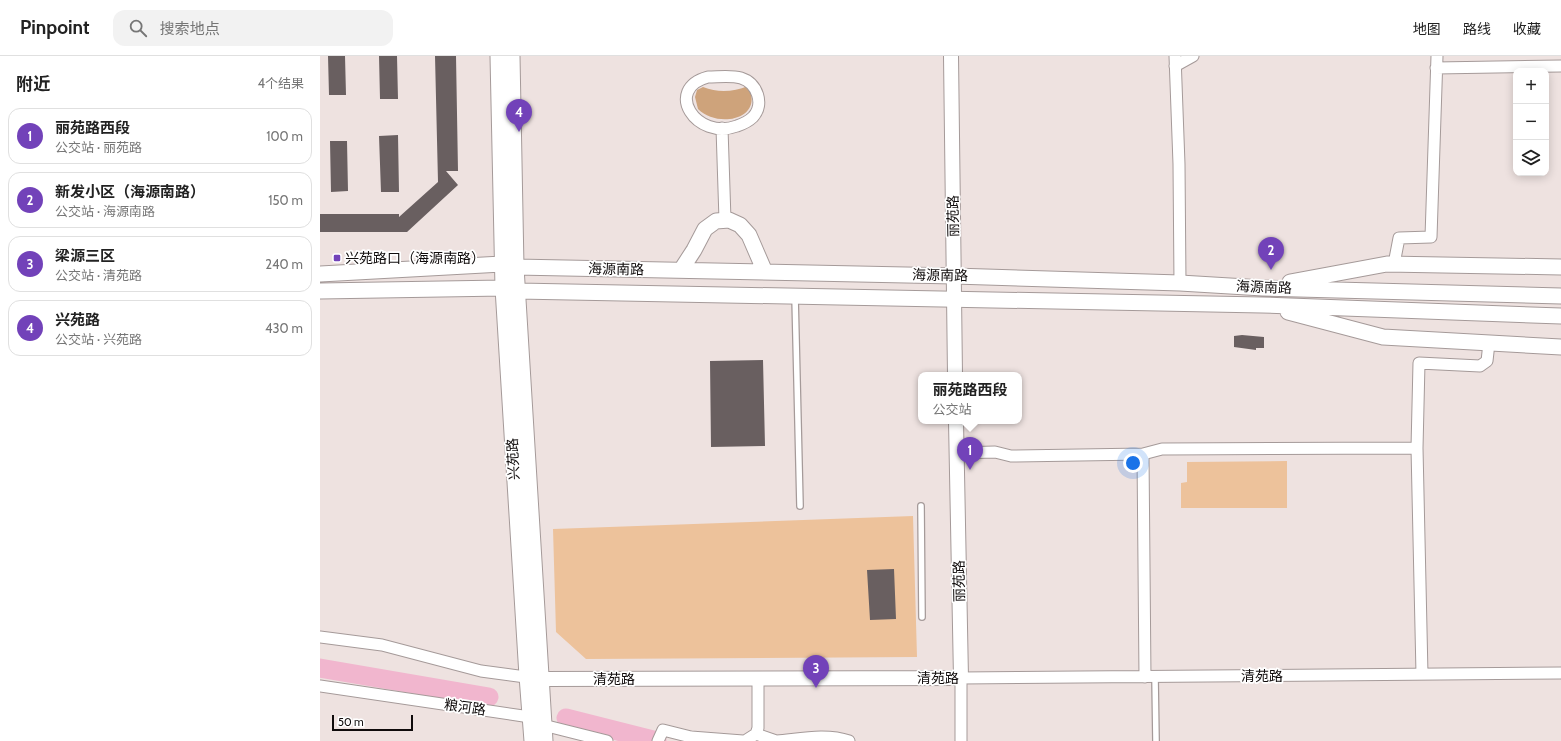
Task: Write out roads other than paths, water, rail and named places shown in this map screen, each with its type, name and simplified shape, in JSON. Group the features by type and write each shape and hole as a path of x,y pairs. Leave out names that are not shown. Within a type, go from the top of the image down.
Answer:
{"main road":[{"name":"兴苑路","path":"498,56 509,266 518,291 545,741"},
{"name":"兴苑路","path":"512,56 509,266 503,288 532,741"},
{"path":"681,270 705,229 716,221 725,220 735,222 745,230 765,272"},
{"path":"1263,288 1370,266 1394,264 1559,266"},
{"name":"海源南路","path":"320,274 509,266 954,276 1180,283 1263,288 1561,296"},
{"name":"海源南路","path":"320,291 503,288 518,291 1262,305 1561,316"},
{"path":"1262,305 1383,337 1561,347"}],"street":[{"name":"丽苑路","path":"951,56 955,372"},
{"path":"1180,283 1179,164 1175,61 1193,56"},
{"path":"1394,264 1399,238 1431,237 1437,56"},
{"path":"1436,68 1561,66"},
{"path":"708,77 742,78 753,85 757,90 759,104 754,116 740,125 722,128 713,128 702,124 693,118 689,110 687,97 691,85 695,81 708,77"},
{"path":"722,128 725,220"},
{"path":"1422,674 1417,448 1419,363 1480,366 1487,361 1489,343"},
{"name":"丽苑路","path":"956,424 961,741"},
{"path":"957,453 995,452 1011,456 1143,454 1162,448 1417,448"},
{"path":"1143,454 1150,677"},
{"name":"清苑路","path":"320,636 382,645 481,671 542,679 1561,674"},
{"path":"658,741 663,730 690,739 744,741 756,734 758,728 758,679"},
{"name":"粮河路","path":"320,686 530,716 543,724 607,741"},
{"path":"756,734 776,741 818,737 840,738 849,741"}],"lane":[{"path":"795,296 800,506"},
{"path":"921,506 922,617"},
{"path":"1150,677 1156,741"}],"waterway":[{"path":"320,668 489,697"},
{"path":"566,718 657,741"}],"place":[{"name":"兴苑路","path":"519,132"},
{"name":"兴苑路口（海源南路）","path":"337,258"},
{"name":"新发小区（海源南路）","path":"1271,270"},
{"name":"丽苑路西段","path":"970,470"},
{"name":"梁源三区","path":"816,688"}]}
